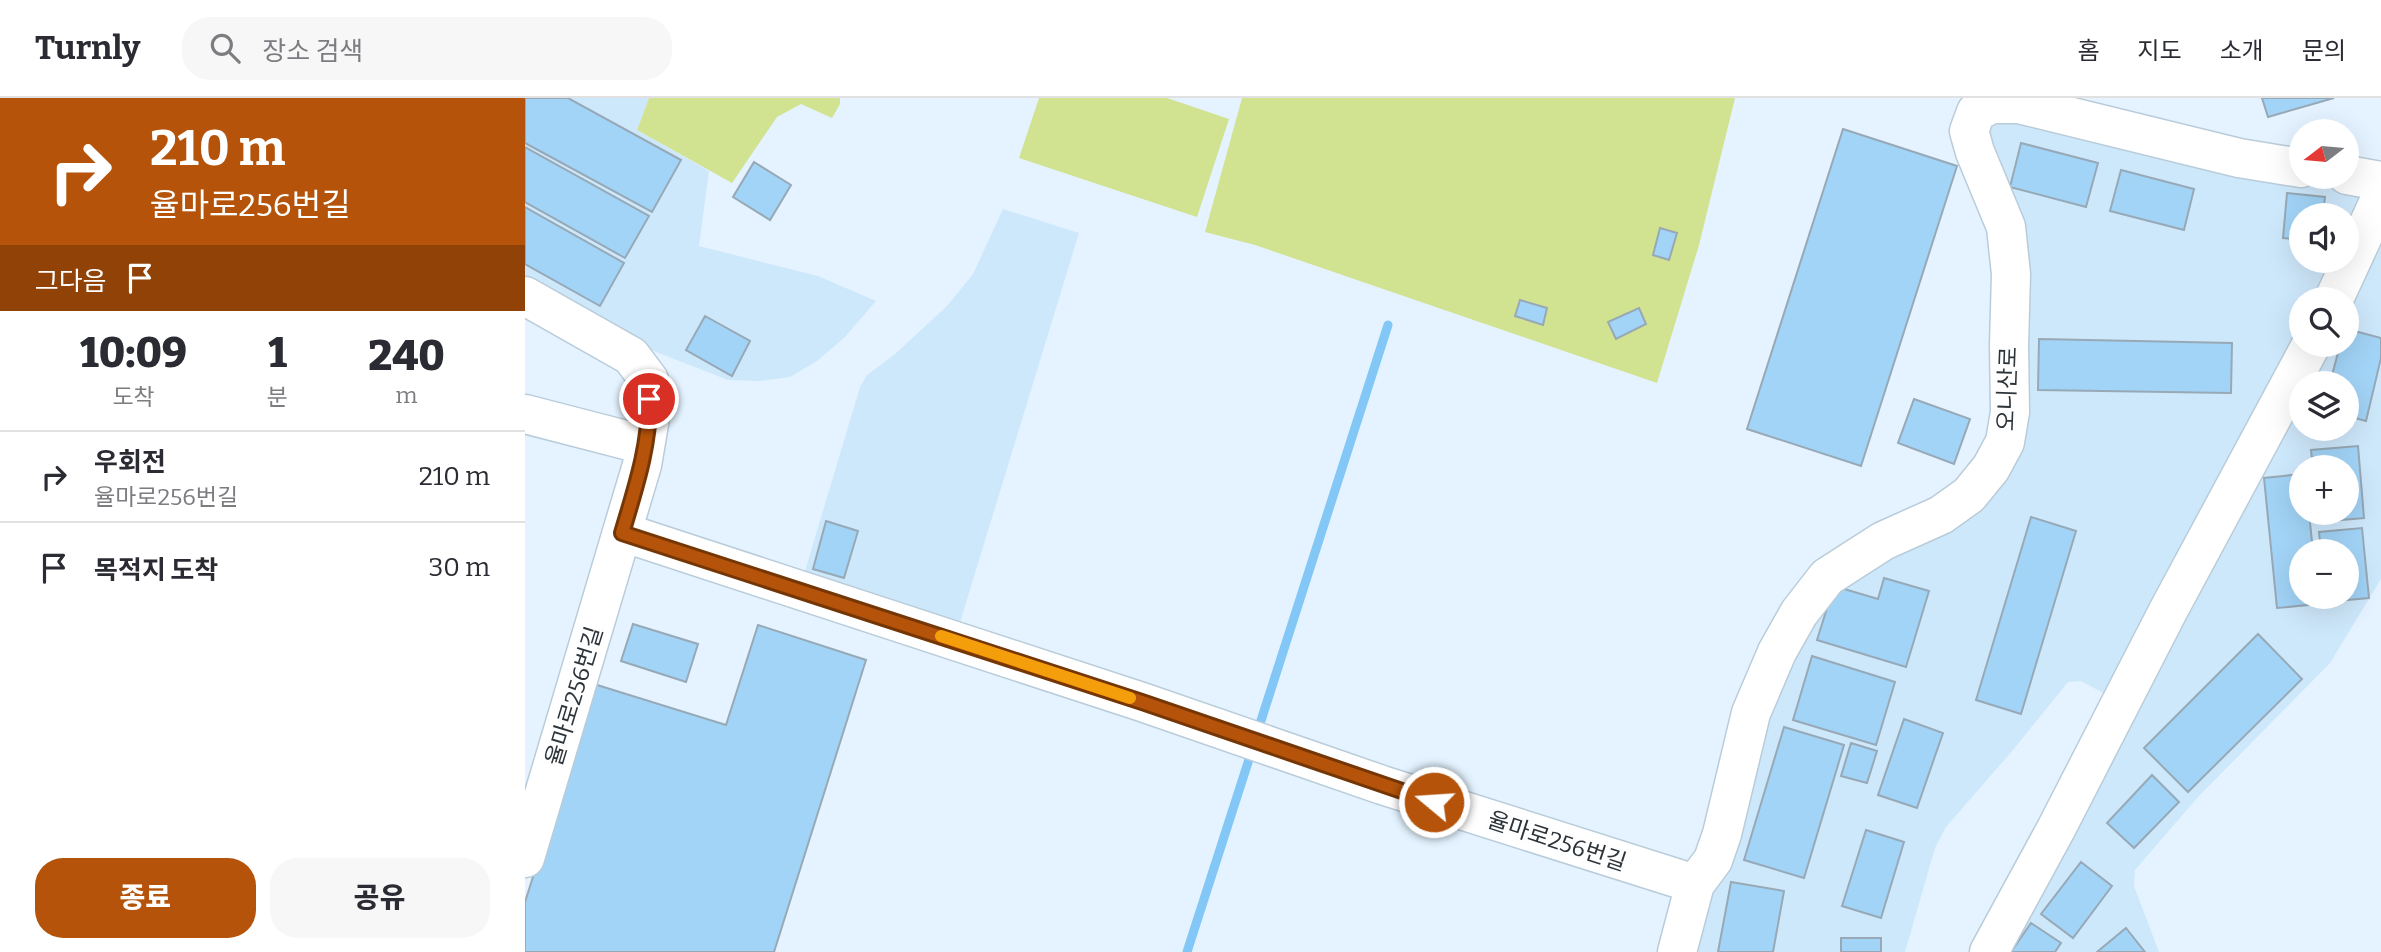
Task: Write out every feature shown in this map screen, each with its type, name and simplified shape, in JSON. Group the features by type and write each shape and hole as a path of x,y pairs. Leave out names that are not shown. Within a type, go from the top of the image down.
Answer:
{"street":[{"name":"오니산로","path":"1695,884 1713,860 1722,834 1751,713 1777,652 1799,614 1827,578 1883,541 1941,514 1969,495 1991,468 2005,442 2010,412 2011,274 2006,227 1969,131 1976,112 1992,104 2019,104 2239,158 2289,166"},
{"path":"2359,177 2381,181"},
{"path":"2340,287 2381,197"},
{"name":"율마로256번길","path":"525,296 631,356 649,380 650,418 642,465 525,858"},
{"path":"1989,952 2305,357"},
{"path":"525,414 645,445"},
{"name":"율마로256번길","path":"622,533 1027,664 1382,785 1695,884"},
{"path":"1677,952 1695,884"}],"shaded area":[{"path":"525,98 649,98 637,130 709,171 699,246 818,276 876,301 845,337 817,361 790,377 760,381 728,380 633,343 525,283"},
{"path":"1987,114 2289,175 2289,189 2350,189 2361,198 2359,205 2289,203 2289,273 2335,273 2328,287 2289,287 2289,357 2292,357 2107,695 2081,681 2068,682 1946,827 1935,848 1905,952 1688,952 1752,735 1804,619 2002,459"},
{"path":"1003,209 1079,233 958,629 802,581 860,387 867,375 895,354 947,306 973,274"},
{"path":"2381,222 2381,579 2330,663 2198,797 2135,870 2134,886 2159,952 1999,952 2289,408 2289,441 2359,441 2359,371 2309,371 2317,357 2359,357 2359,287 2352,287"}],"green space":[{"path":"649,98 840,98 840,104 832,118 801,104 777,117 732,183 637,130"},
{"path":"1039,98 1167,98 1229,119 1197,217 1019,158"},
{"path":"1242,98 1735,98 1699,245 1657,383 1255,245 1205,232"}],"building":[{"path":"525,98 568,98 681,160 652,212 525,143"},
{"path":"2262,98 2334,98 2268,117"},
{"path":"1843,129 1957,166 1861,466 1747,429"},
{"path":"2021,143 2098,163 2086,207 2010,187"},
{"path":"525,147 649,216 625,258 525,202"},
{"path":"754,162 791,185 770,220 733,197"},
{"path":"2121,170 2194,189 2184,230 2110,211"},
{"path":"2287,193 2325,197 2324,203 2289,203 2289,239 2283,238"},
{"path":"525,207 624,263 600,306 525,264"},
{"path":"1660,228 1677,233 1669,260 1653,255"},
{"path":"1520,300 1547,308 1543,325 1515,316"},
{"path":"1639,308 1646,324 1616,339 1608,322"},
{"path":"705,316 750,341 732,376 686,350"},
{"path":"2359,332 2381,338 2381,358 2366,421 2359,419 2359,371 2333,371 2337,357 2359,357"},
{"path":"2039,339 2232,343 2231,393 2038,390"},
{"path":"1914,399 1970,419 1954,464 1898,443"},
{"path":"2358,446 2359,455 2312,455 2311,450"},
{"path":"2359,458 2364,518 2359,518"},
{"path":"2289,475 2289,525 2310,525 2312,539 2289,539 2289,607 2277,608 2264,478"},
{"path":"2031,517 2076,531 2021,714 1976,700"},
{"path":"826,521 858,531 844,578 813,569"},
{"path":"2362,528 2369,598 2359,599 2359,539 2320,539 2319,532"},
{"path":"1884,578 1929,591 1906,667 1817,640 1834,586 1878,599"},
{"path":"633,624 698,644 686,682 621,661"},
{"path":"758,625 866,660 774,952 525,952 525,902 594,684 726,725"},
{"path":"2258,634 2302,679 2188,792 2144,748"},
{"path":"1812,656 1895,682 1876,745 1793,720"},
{"path":"1904,719 1943,733 1917,808 1878,795"},
{"path":"1784,727 1844,745 1804,878 1744,860"},
{"path":"1851,743 1877,751 1867,783 1841,776"},
{"path":"2152,775 2179,802 2134,848 2107,823"},
{"path":"1866,830 1904,842 1881,918 1842,906"},
{"path":"2081,862 2112,886 2073,938 2041,914"},
{"path":"1731,882 1784,891 1773,952 1718,952"},
{"path":"2031,923 2061,943 2055,952 2011,952"},
{"path":"2126,928 2145,952 2097,952"},
{"path":"1841,938 1881,938 1881,952 1841,952"}],"waterway":[{"path":"1257,733 1388,325"},
{"path":"1187,952 1252,750"}],"slow traffic":[{"path":"941,636 1130,698"}],"route":[{"path":"649,399 650,418 642,465 622,533 1142,702 1434,802"}]}
